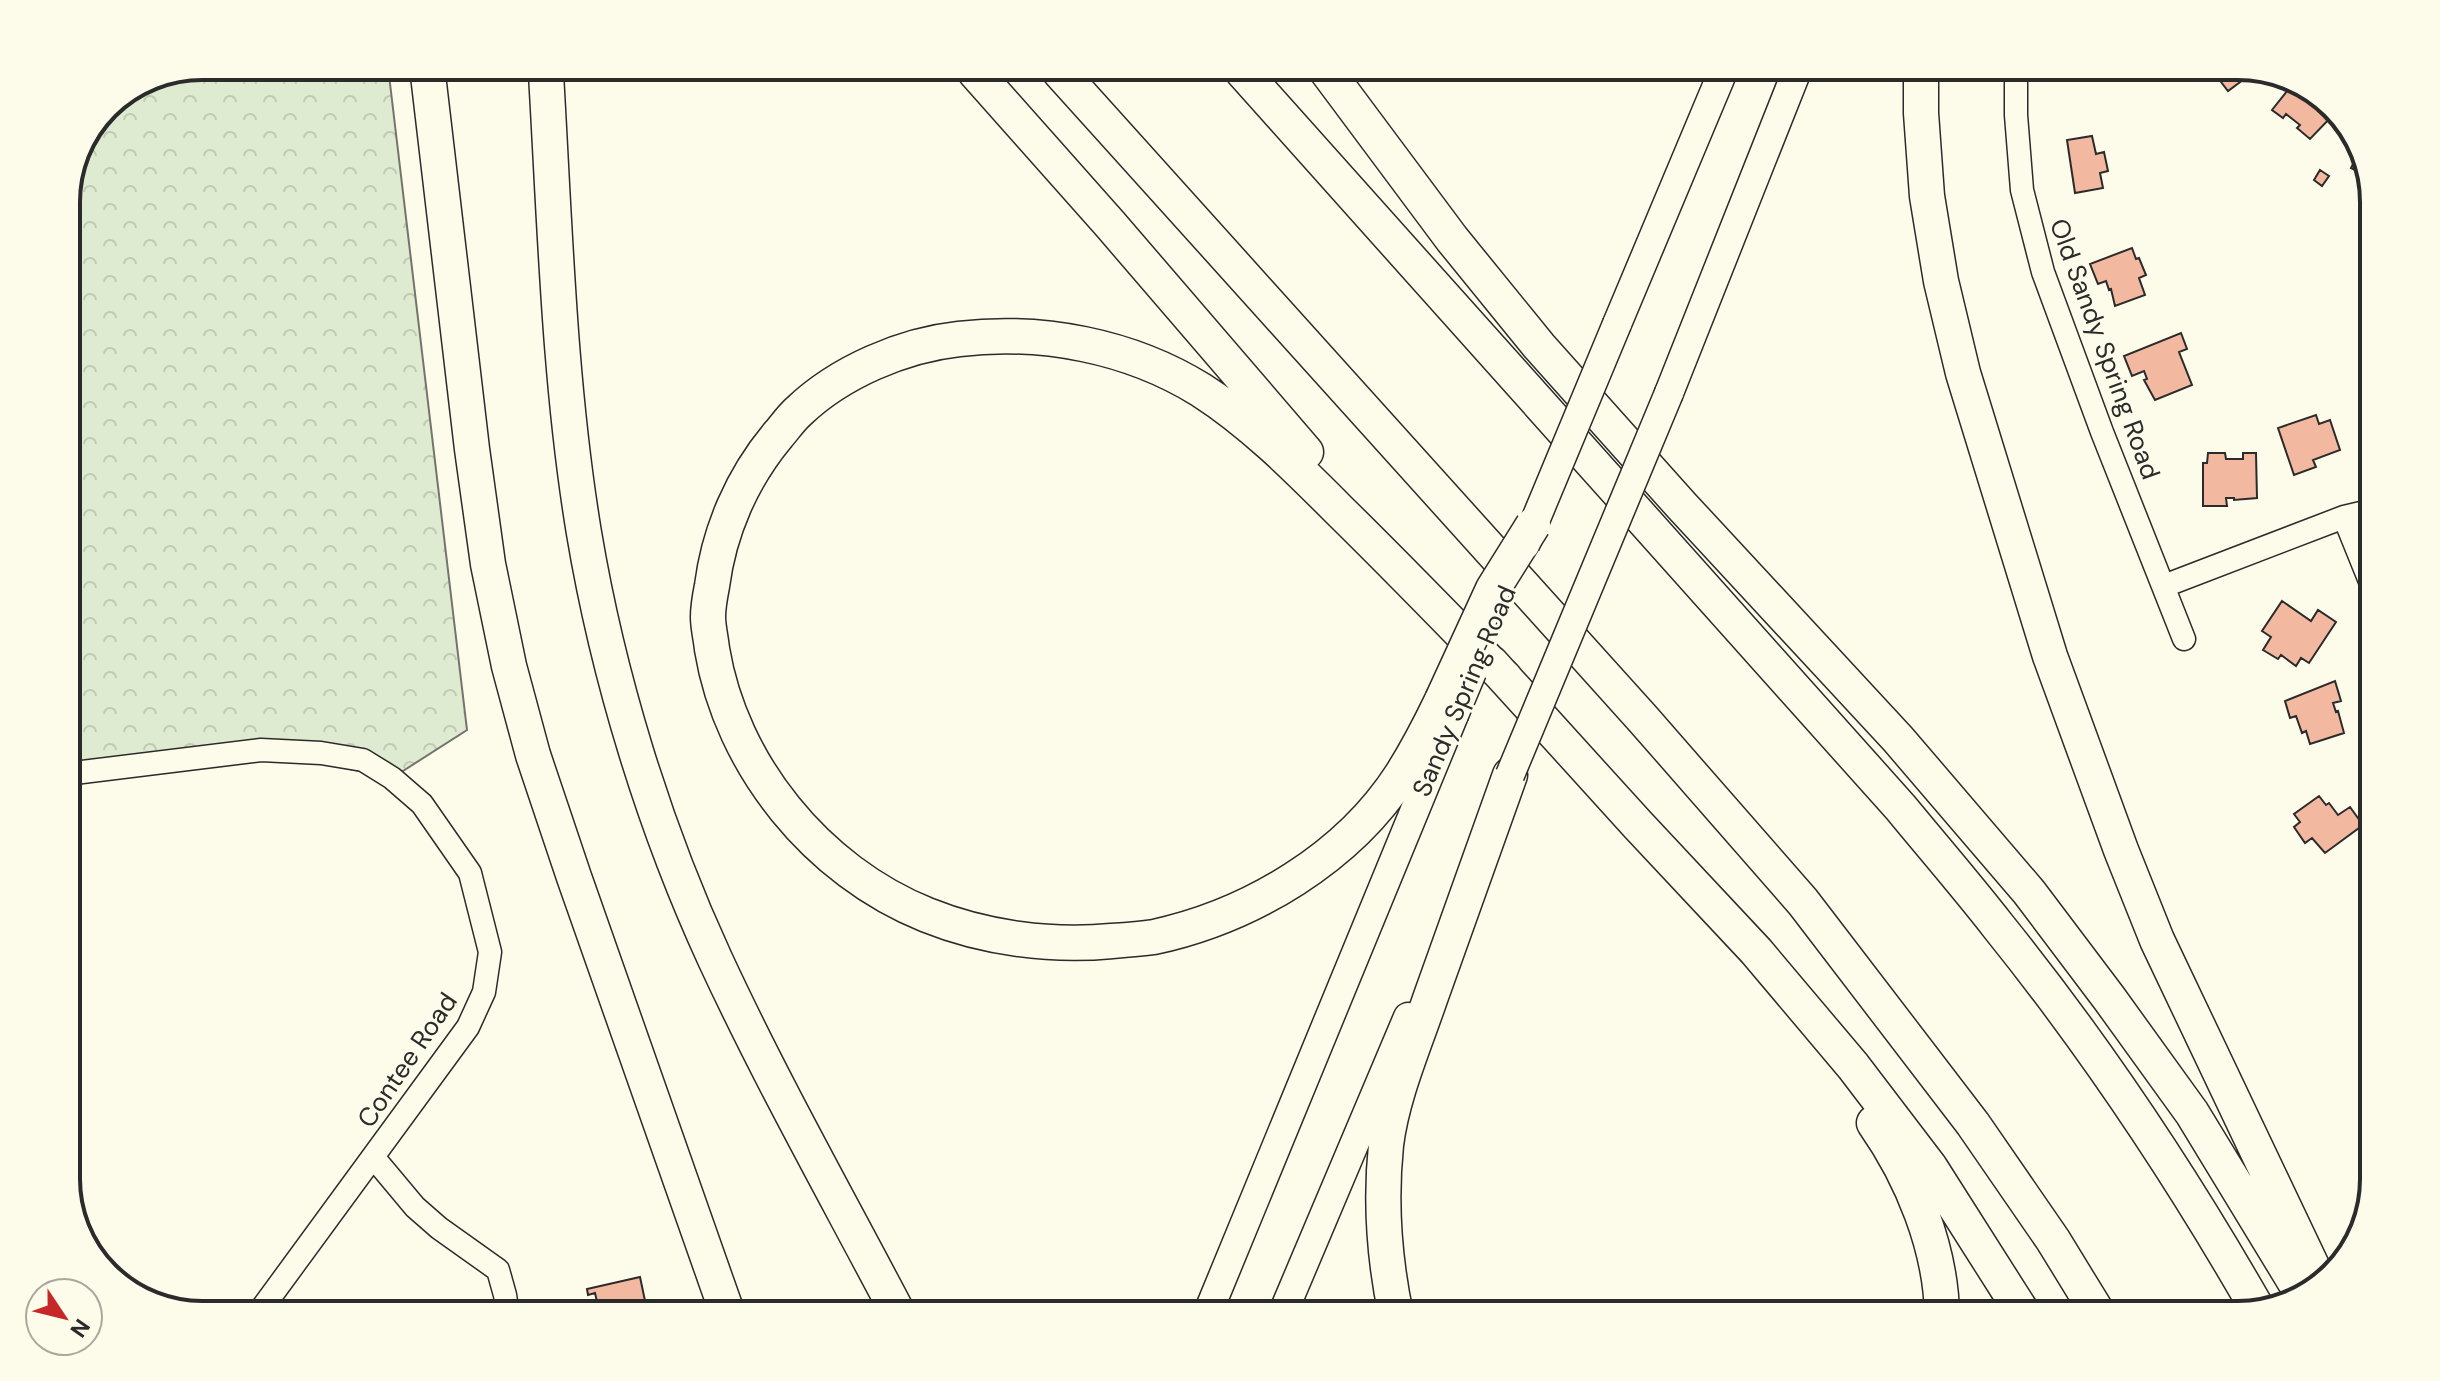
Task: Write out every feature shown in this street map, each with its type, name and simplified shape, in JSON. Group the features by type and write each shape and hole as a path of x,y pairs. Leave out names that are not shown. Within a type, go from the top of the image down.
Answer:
{"highway":[{"path":"429,80 472,449 488,564 509,666 533,755 560,836 723,1301"},
{"path":"546,80 571,439 584,534 632,736 670,850 715,958 892,1301"},
{"path":"982,80 1505,678 1756,951 1853,1066 1930,1167 2015,1301"},
{"path":"1067,80 1643,719 1803,902 1973,1124 2053,1240 2090,1301"},
{"path":"1252,80 1901,808 1989,915 2078,1032 2158,1148 2252,1300"},
{"path":"1333,80 1452,239 1539,346 1898,739 2029,892 2192,1113 2297,1286"},
{"path":"1921,80 1927,196 1941,281 1963,373 2050,656 2157,940 2315,1273"},
{"path":"1505,678 1318,489 1248,424 1198,388 1140,360 1096,346 1044,337 990,335 939,341 891,355 840,380 799,410 761,455 731,510 715,564 708,618 716,669 733,724 760,773 797,824 832,857 880,890 926,915 980,931 1036,942 1088,944 1152,937 1221,917 1273,892 1328,856 1371,814 1448,708 1493,589 1533,525"},
{"path":"1393,1301 1383,1230 1387,1142 1397,1096 1510,775"},
{"path":"1638,825 1842,1076 1882,1133 1909,1185 1931,1241 1941,1301"}],"main road":[{"path":"1533,525 1719,80"},
{"path":"1288,1301 1669,393 1793,80"},
{"name":"Sandy Spring Road","path":"1213,1301 1448,708"}],"street":[{"name":"Old Sandy Spring Road","path":"2016,80 2022,190 2043,272 2184,639"},
{"path":"2164,586 2360,513"},
{"path":"2344,517 2360,556"},
{"name":"Contee Road","path":"80,772 261,750 321,753 363,760 392,778 422,804 470,873 490,952 484,992 468,1027 267,1301"},
{"path":"374,1158 415,1207 498,1270 506,1301"}],"green space":[{"path":"390,80 467,730 392,778 260,750 80,769 80,194 84,170 101,134 116,116 155,89 178,82"}],"building":[{"path":"2220,80 2242,80 2228,91"},
{"path":"2288,90 2312,105 2328,120 2310,139 2297,128 2300,125 2286,114 2283,118 2272,110"},
{"path":"2092,136 2096,154 2104,152 2108,171 2100,173 2103,188 2075,193 2067,140"},
{"path":"2320,170 2329,176 2322,186 2314,180"},
{"path":"2132,248 2146,275 2139,278 2145,295 2115,306 2111,289 2106,281 2098,284 2090,264"},
{"path":"2181,333 2187,349 2179,352 2192,385 2155,400 2144,380 2147,379 2144,371 2132,376 2124,356"},
{"path":"2316,415 2319,424 2330,420 2340,450 2313,460 2316,467 2294,475 2278,428"},
{"path":"2208,453 2225,453 2226,459 2243,459 2243,453 2256,453 2257,498 2226,498 2227,506 2203,506 2203,463 2207,463"},
{"path":"2282,601 2311,621 2318,610 2336,622 2309,663 2301,658 2296,666 2281,655 2278,659 2263,650 2271,637 2262,631"},
{"path":"2335,681 2341,701 2333,703 2344,733 2310,744 2296,716 2290,718 2285,701"},
{"path":"2319,796 2338,815 2350,807 2360,821 2360,827 2325,853 2312,838 2305,843 2294,827 2300,822 2294,814"},
{"path":"640,1277 645,1301 597,1301 595,1293 588,1295 587,1289"}]}
